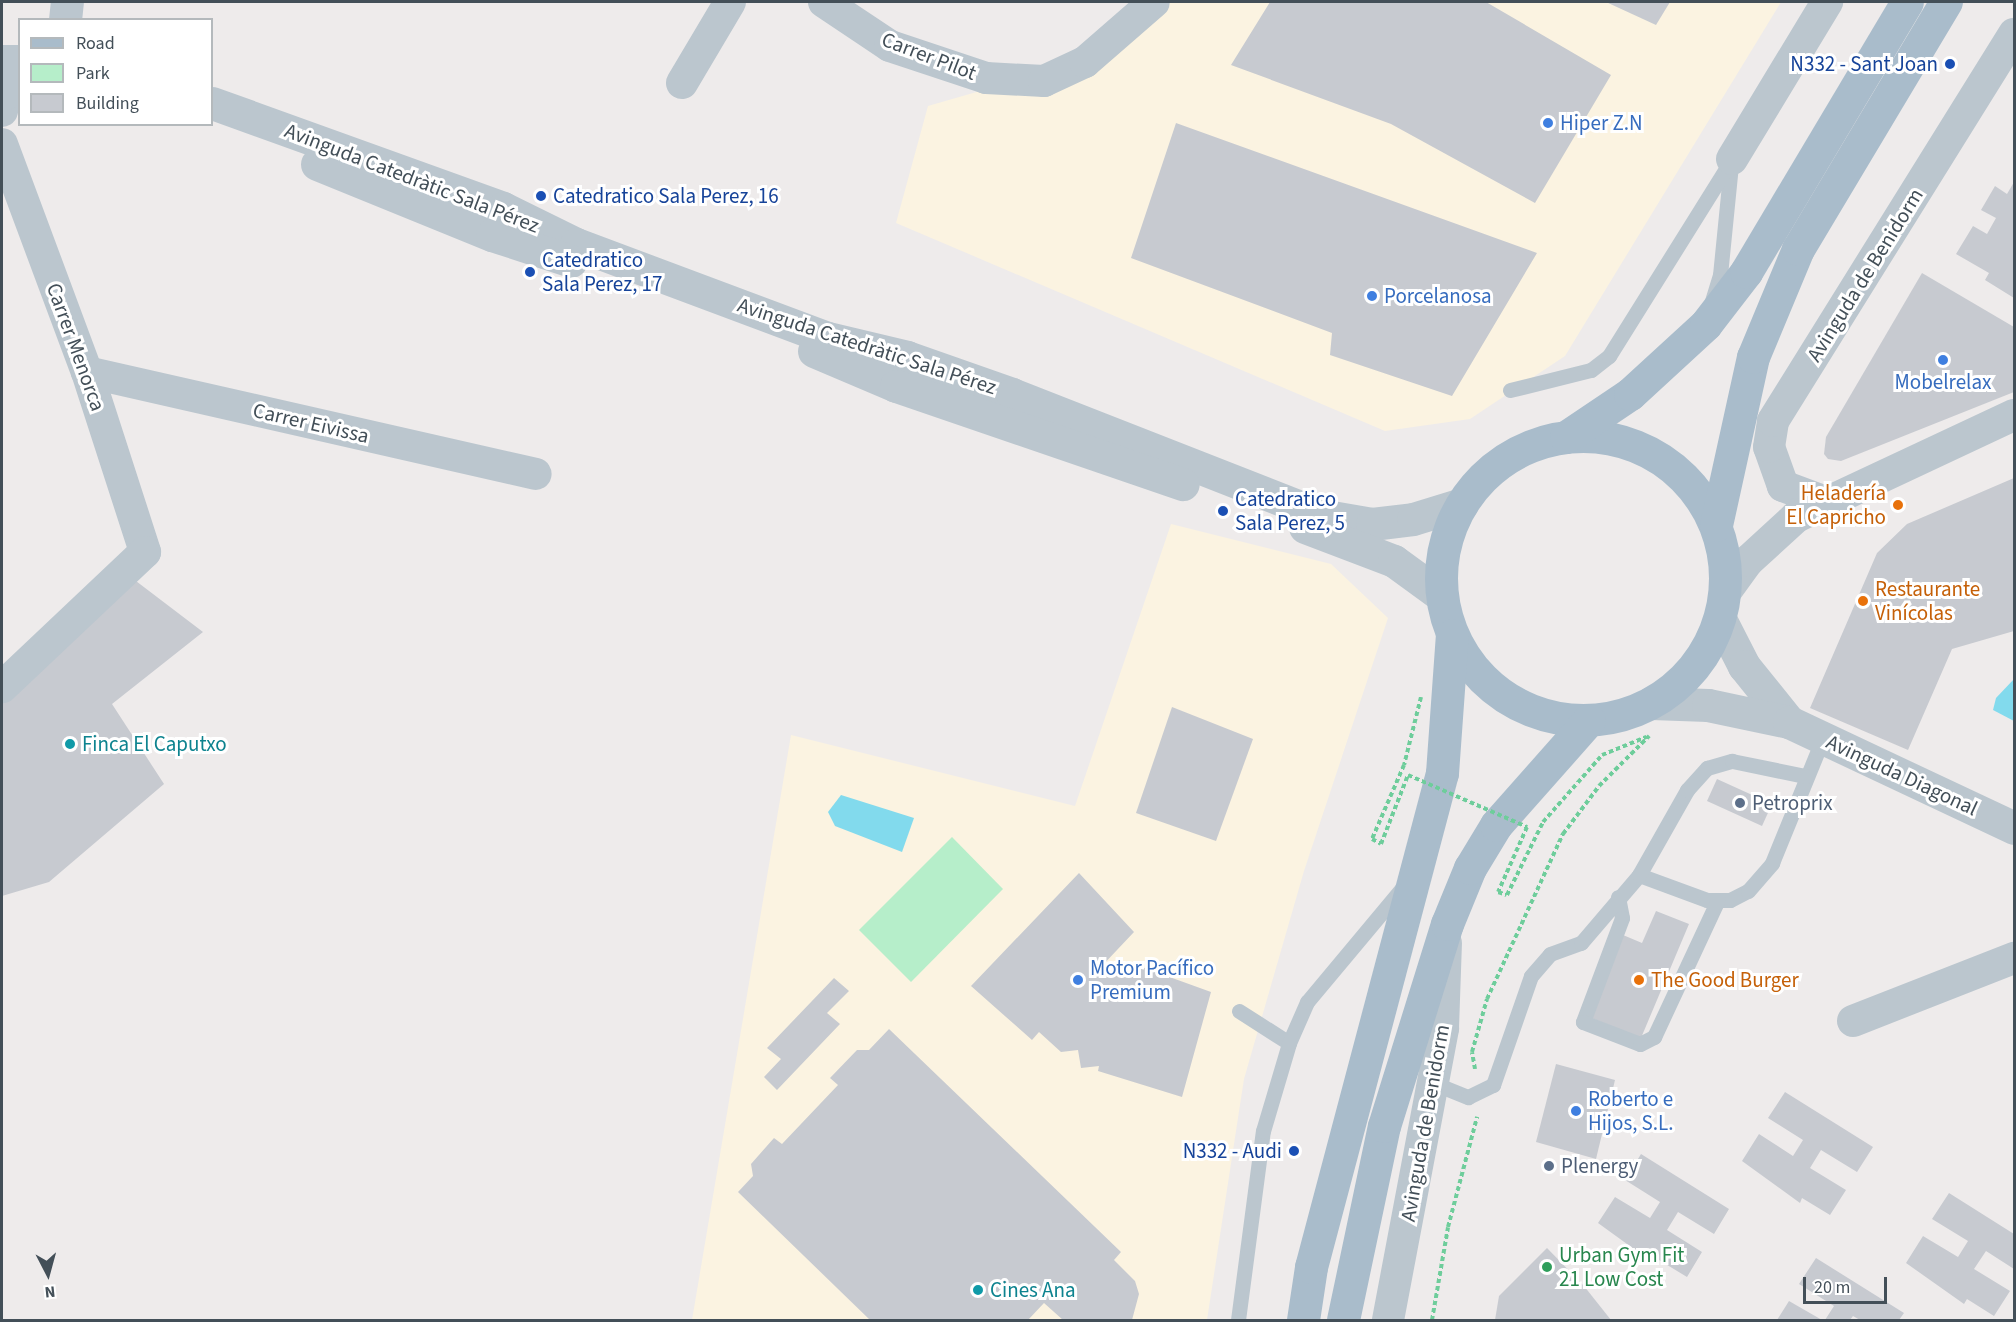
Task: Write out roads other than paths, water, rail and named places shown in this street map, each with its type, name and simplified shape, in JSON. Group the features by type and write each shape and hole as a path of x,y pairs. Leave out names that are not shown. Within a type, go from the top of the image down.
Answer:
{"main road":[{"path":"1566,437 1630,394 1706,324 1746,272 1907,2"},
{"path":"1716,525 1753,357 1798,249 1946,2"},
{"path":"1304,1320 1311,1267 1442,773 1452,635 1442,596 1448,533 1462,504 1481,479 1506,459 1535,444 1566,437 1608,439 1656,456 1681,474 1716,525 1726,569 1723,605 1694,668 1651,703 1589,720 1555,718 1523,707 1478,672 1452,635"},
{"path":"1343,1320 1384,1126 1447,924 1470,868 1496,825 1589,720"}],"street":[{"path":"682,83 730,2"},
{"name":"Carrer Pilot","path":"824,2 890,46 986,78 1044,81 1085,62 1154,2"},
{"path":"1732,159 1827,2"},
{"name":"Avinguda de Benidorm","path":"1823,501 1784,486 1769,447 1773,421 2014,34"},
{"path":"2,61 18,61"},
{"path":"2,111 6,94 18,78"},
{"name":"Avinguda Catedràtic Sala Pérez","path":"213,103 502,208 576,244 828,338 907,357 1012,394 1320,515 1372,524 1413,519 1462,504"},
{"name":"Avinguda Catedràtic Sala Pérez","path":"213,121 492,235 812,350 896,386 1334,537 1394,561 1442,596"},
{"name":"Carrer Menorca","path":"2,144 87,372 145,552 2,687"},
{"name":"Carrer Eivissa","path":"87,372 536,474"},
{"path":"1723,605 1772,539 1823,501 2014,415"},
{"name":"Avinguda Diagonal","path":"1723,605 1744,666 1789,722"},
{"name":"Avinguda Diagonal","path":"1651,703 1708,705 1789,722 2014,828"},
{"name":"Avinguda de Benidorm","path":"1388,1320 1443,1028 1447,924"},
{"path":"1853,1022 2014,958"}],"lane":[{"path":"1706,324 1720,275 1732,159"},
{"path":"1510,390 1591,370 1610,357 1732,159"},
{"path":"1639,875 1718,900 1748,891 1772,863 1822,738"},
{"path":"1433,1083 1468,1097 1493,1085 1530,976 1550,954 1581,943 1639,875 1687,790 1707,768 1732,761 1805,776"},
{"path":"1238,1320 1263,1131 1289,1043 1306,1002 1413,876"},
{"path":"1618,897 1622,918 1583,1022 1640,1044 1654,1037 1718,900"},
{"path":"1239,1011 1289,1043"}],"water":[{"path":"2014,679 2014,721 1993,710 1996,698"},
{"path":"841,795 914,818 902,852 835,826 828,812"}],"place":[{"name":"N332 - Sant Joan","path":"1950,64"},
{"name":"Hiper Z.N","path":"1548,123"},
{"name":"Catedratico Sala Perez, 16","path":"541,196"},
{"name":"Catedratico Sala Perez, 17","path":"530,272"},
{"name":"Porcelanosa","path":"1372,296"},
{"name":"Mobelrelax","path":"1943,360"},
{"name":"Heladería El Capricho","path":"1898,505"},
{"name":"Catedratico Sala Perez, 5","path":"1223,511"},
{"name":"Restaurante Vinícolas","path":"1863,601"},
{"name":"Finca El Caputxo","path":"70,744"},
{"name":"Petroprix","path":"1740,803"},
{"name":"Motor Pacífico Premium","path":"1078,980"},
{"name":"The Good Burger","path":"1639,980"},
{"name":"Roberto e Hijos, S.L.","path":"1576,1111"},
{"name":"N332 - Audi","path":"1294,1151"},
{"name":"Plenergy","path":"1549,1166"},
{"name":"Urban Gym Fit 21 Low Cost","path":"1547,1267"},
{"name":"Cines Ana","path":"978,1290"}]}
